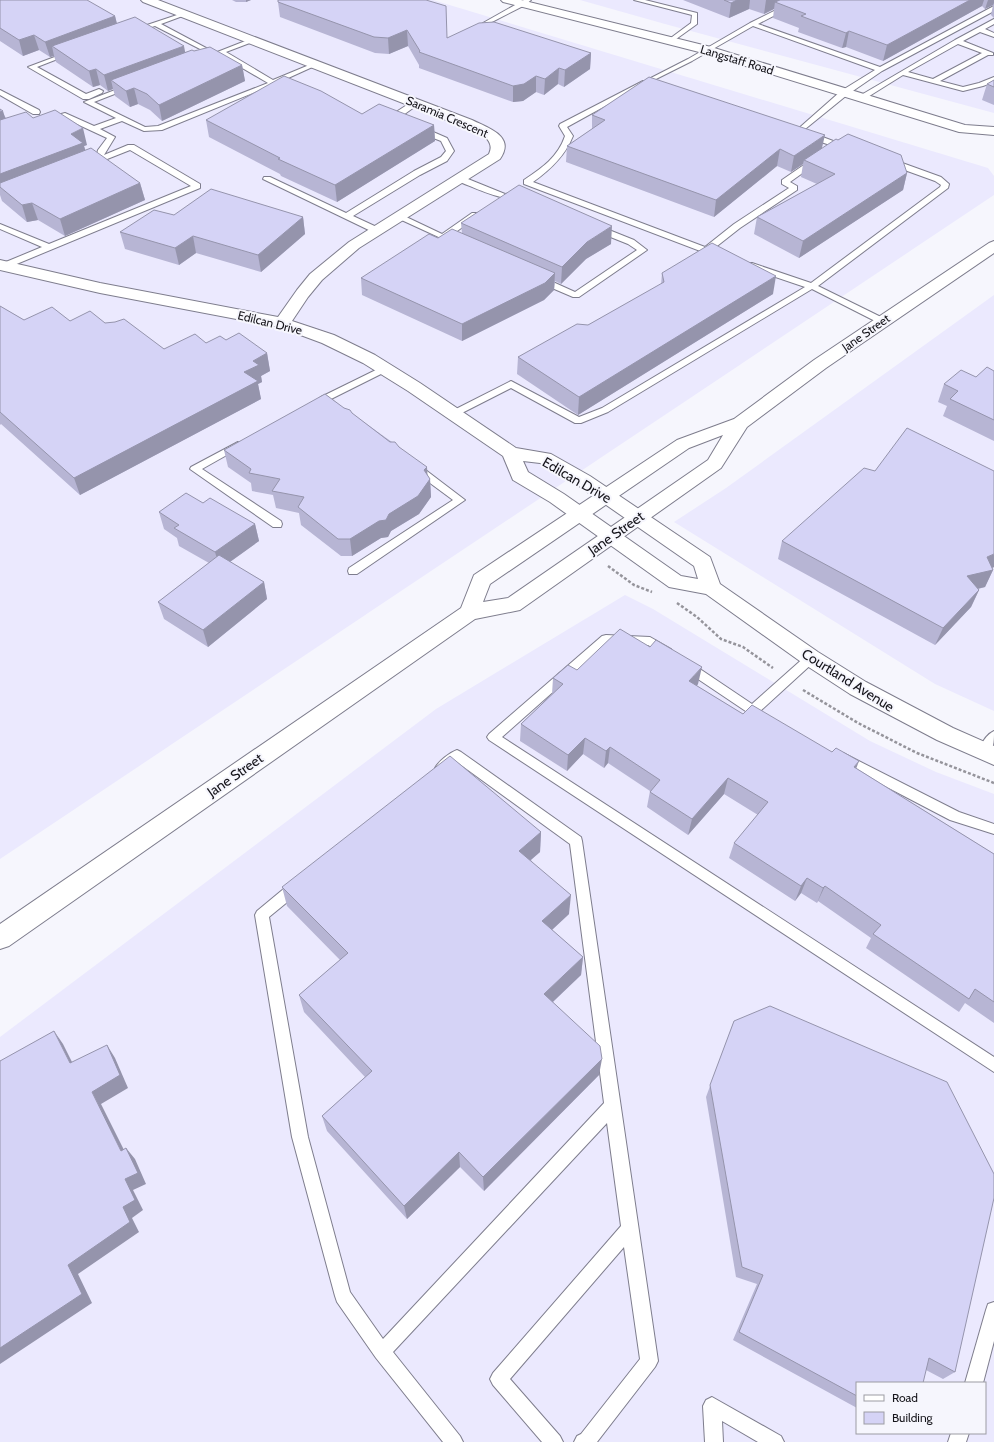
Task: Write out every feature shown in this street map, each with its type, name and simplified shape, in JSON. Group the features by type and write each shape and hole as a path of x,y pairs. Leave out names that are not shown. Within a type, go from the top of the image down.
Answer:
{"street":[{"name":"Saramia Crescent","path":"147,0 466,122 492,135 499,142 500,149 495,156 354,246 316,276 302,293 283,323"},
{"name":"Langstaff Road","path":"507,0 526,2 707,50 964,129 984,142 991,138"},
{"name":"Jane Street","path":"470,612 481,580 683,444 740,423 882,321 994,246"},
{"name":"Edilcan Drive","path":"2,266 100,288 283,323 328,339 369,359 511,453 545,458 638,517"},
{"name":"Jane Street","path":"0,938 470,612 513,605 715,464 740,423"},
{"name":"Edilcan Drive","path":"511,453 520,476 579,513"},
{"name":"Courtland Avenue","path":"579,513 676,582 711,588 811,658 898,711 991,748"},
{"path":"638,517 702,562 711,588"}],"lane":[{"path":"637,0 695,14 694,24 670,41"},
{"path":"721,255 527,182 544,171 561,153 566,145 568,136 563,126 707,50 752,24 801,0"},
{"path":"486,23 526,2"},
{"path":"799,132 844,93 880,70 994,8"},
{"path":"126,33 185,14"},
{"path":"860,98 994,21"},
{"path":"156,24 206,50"},
{"path":"752,24 880,70"},
{"path":"979,30 994,35"},
{"path":"198,53 247,38"},
{"path":"199,61 221,52 247,38"},
{"path":"957,42 994,55"},
{"path":"75,51 31,67 86,97 130,83 88,102 144,130 158,128 273,83 316,64"},
{"path":"221,52 273,83"},
{"path":"933,82 987,52"},
{"path":"902,73 963,89 981,85 994,79"},
{"path":"650,80 665,85"},
{"path":"0,92 36,112"},
{"path":"347,216 417,173 444,159 450,151 444,140 393,118 416,103"},
{"path":"38,123 65,116 111,137 102,150 99,159"},
{"path":"94,129 122,118"},
{"path":"776,124 855,150"},
{"path":"706,250 737,226 794,188 786,182 840,145"},
{"path":"2,266 197,186 131,147 78,167"},
{"path":"453,414 511,384 578,421 605,410 812,286 944,188 945,184 938,179 885,160"},
{"path":"267,178 378,231"},
{"path":"460,178 501,198 516,194 524,198"},
{"path":"443,237 479,212"},
{"path":"399,217 464,246"},
{"path":"534,276 576,295 643,250 631,242 588,224"},
{"path":"0,226 48,247"},
{"path":"744,263 812,286 882,321"},
{"path":"342,413 320,401 384,369"},
{"path":"250,439 195,469 277,524"},
{"path":"353,571 460,500 404,459"},
{"path":"767,718 754,711 650,641 606,639 493,737 994,1065"},
{"path":"754,711 811,658"},
{"path":"830,751 955,816 994,829"},
{"path":"432,775 457,755 576,841 649,1361 586,1442 583,1442"},
{"path":"310,875 262,915 300,1137 343,1296 382,1352 454,1442"},
{"path":"382,1352 612,1106"},
{"path":"554,1442 499,1379 630,1228"},
{"path":"974,1382 994,1310"},
{"path":"714,1442 712,1406 775,1442"}],"shaded area":[{"path":"0,0 433,0 988,168 994,176 994,195 0,859"},
{"path":"580,0 994,0 994,113 665,24"},
{"path":"994,295 994,711 935,684 674,522 726,488"},
{"path":"625,595 653,609 870,741 936,772 994,794 994,1442 0,1442 0,1037 436,709"}],"building":[{"path":"0,0 87,0 115,16 45,42 34,35 19,40 0,28"},
{"path":"278,0 426,0 446,6 447,38 479,23 494,22 591,53 565,70 559,68 545,79 536,76 524,84 513,86 419,52 420,51 407,30 388,38 374,37 278,2"},
{"path":"724,0 737,0 731,3"},
{"path":"780,0 970,0 887,45 849,31 846,33 801,16 806,14 775,2"},
{"path":"135,17 184,46 104,75 96,69 89,71 52,46"},
{"path":"210,47 242,65 159,105 147,94 134,88 126,91 111,80 192,50 194,51"},
{"path":"284,76 321,91 362,114 379,104 434,125 335,185 278,159 280,158 206,120"},
{"path":"649,77 825,135 794,156 780,149 716,200 567,146 605,120 592,115"},
{"path":"994,80 994,87 987,84"},
{"path":"55,110 83,128 71,134 83,143 0,174 0,120 26,112 33,118"},
{"path":"848,134 901,155 907,173 803,241 757,217 835,174 804,160 836,139 838,140"},
{"path":"91,148 140,183 60,219 32,203 22,205 0,187 0,183"},
{"path":"519,185 612,226 587,242 562,267 461,223"},
{"path":"211,189 303,217 258,255 193,236 175,248 120,232 154,210 174,215"},
{"path":"452,229 555,273 545,283 462,324 361,278 429,234 438,238"},
{"path":"712,243 776,276 579,397 518,357 577,324 588,325 664,282 662,273"},
{"path":"0,306 24,320 52,307 70,321 90,311 105,323 124,319 164,349 195,334 206,343 220,336 226,340 239,333 267,353 253,361 259,365 244,372 258,381 74,478 0,412"},
{"path":"987,367 994,371 994,420 950,399 958,391 944,384 961,370 976,377"},
{"path":"325,394 344,408 350,410 390,442 395,442 399,447 427,467 424,470 430,479 418,496 389,514 386,520 379,521 350,539 338,539 298,507 304,497 272,491 280,479 249,473 251,469 224,450"},
{"path":"907,428 994,471 994,554 987,557 993,570 967,576 979,590 943,628 782,541 864,468 875,471"},
{"path":"186,493 203,503 210,498 255,524 215,552 174,528 179,525 159,512"},
{"path":"219,555 264,582 203,630 158,602"},
{"path":"620,629 650,647 656,640 702,667 689,681 743,714 752,705 832,752 836,748 859,761 854,767 994,854 994,1002 975,989 969,999 873,934 881,925 825,886 823,888 807,878 801,886 734,843 768,802 728,778 692,819 650,792 660,780 610,747 606,751 585,738 568,755 521,724 563,684 553,678 568,665 577,670"},
{"path":"450,756 541,832 519,851 571,895 542,921 583,957 544,994 600,1046 602,1059 483,1177 459,1152 404,1206 322,1116 372,1071 299,995 348,953 282,887"},
{"path":"770,1006 947,1082 994,1174 994,1198 955,1372 929,1358 923,1382 856,1382 856,1395 739,1332 763,1275 742,1267 710,1085 734,1021"},
{"path":"54,1031 70,1063 107,1045 120,1075 92,1092 121,1151 126,1148 138,1173 125,1179 135,1200 123,1207 130,1222 68,1265 82,1294 0,1348 0,1061"}]}
